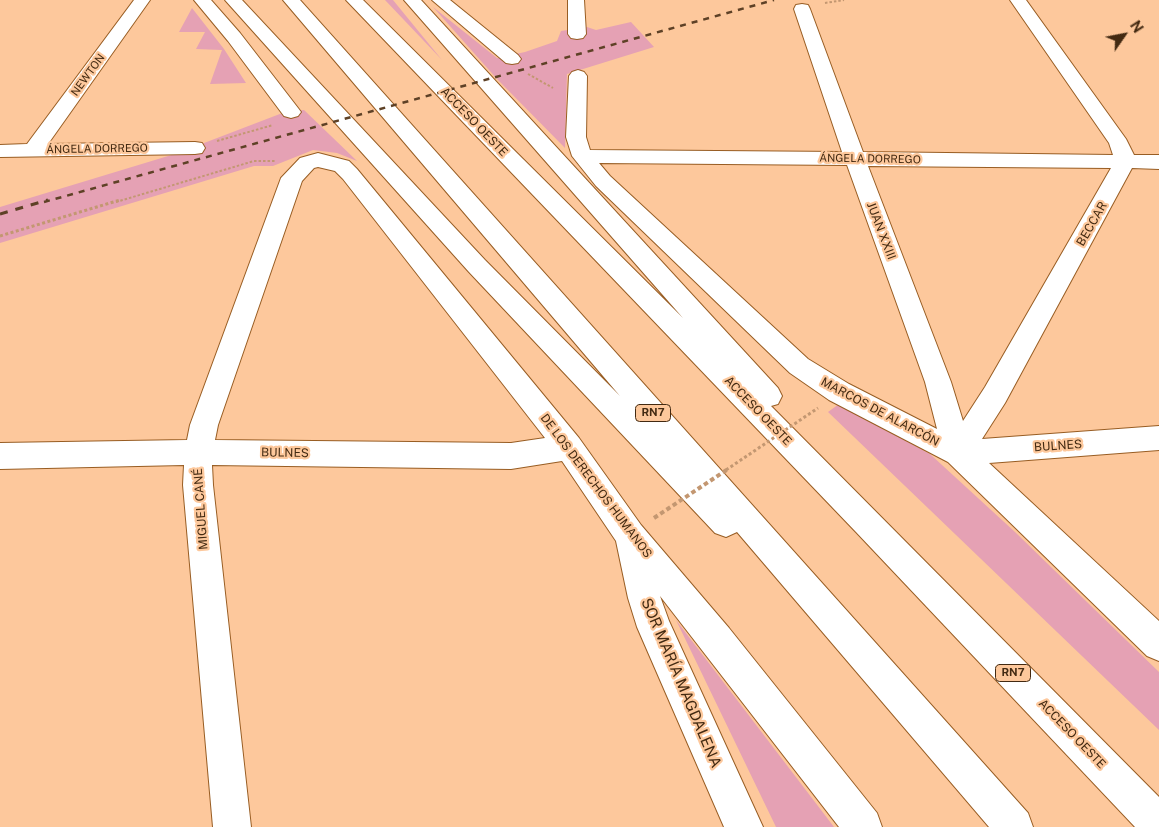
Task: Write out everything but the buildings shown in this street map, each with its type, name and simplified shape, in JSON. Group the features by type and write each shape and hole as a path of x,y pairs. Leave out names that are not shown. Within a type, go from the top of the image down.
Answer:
{"main road":[{"name":"NEWTON","path":"33,150 142,0"},
{"path":"202,0 234,36 291,112"},
{"path":"233,0 477,266 736,533 796,576"},
{"name":"RN7","path":"291,0 1014,827"},
{"name":"ACCESO OESTE","path":"354,0 867,522 1159,824"},
{"path":"412,0 817,450 867,522"},
{"path":"440,0 512,59"},
{"path":"576,0 577,34"},
{"path":"1018,0 1118,143 1123,152 1125,162"},
{"name":"JUAN XXIII","path":"810,4 855,159 938,382 958,453"},
{"path":"578,84 576,137 582,156"},
{"name":"ÁNGELA DORREGO","path":"0,151 195,148"},
{"name":"ÁNGELA DORREGO","path":"582,156 1159,162"},
{"name":"MARCOS DE ALARCÓN","path":"582,156 603,181 799,366 839,392 958,453 1159,644"},
{"name":"DE LOS DERECHOS HUMANOS","path":"318,160 342,166 350,174 568,447 642,526 717,640 863,827"},
{"name":"MIGUEL CANÉ","path":"232,827 198,485 198,452 204,425 292,178 307,163 318,160"},
{"name":"BECCAR","path":"958,453 995,395 1125,162"},
{"name":"BULNES","path":"958,453 1159,438"},
{"name":"BULNES","path":"0,456 198,452 511,456 568,447"},
{"name":"SOR MARÍA MAGDALENA","path":"642,526 644,598 654,627 744,827"}],"path":[{"path":"810,4 826,4 844,0"},
{"path":"512,59 520,69 549,87 578,84"},
{"path":"195,148 277,124"},
{"path":"0,236 254,161 283,161"},
{"path":"642,526 818,408"}],"shaded area":[{"path":"385,0 393,0 442,60"},
{"path":"433,7 497,58 525,52 557,41 561,31 587,27 596,30 631,22 654,47 567,74 565,148 497,79"},
{"path":"192,8 224,49 246,83 210,84 222,50 196,49 205,32 179,32"},
{"path":"304,110 357,161 337,153 313,150 273,166 254,166 0,243 0,207 178,153 285,112"},
{"path":"839,404 930,454 1015,532 1159,672 1159,730 828,412"},
{"path":"676,620 834,827 776,827"}],"railway":[{"path":"44,202 774,0"},
{"path":"0,214 48,200"}]}
